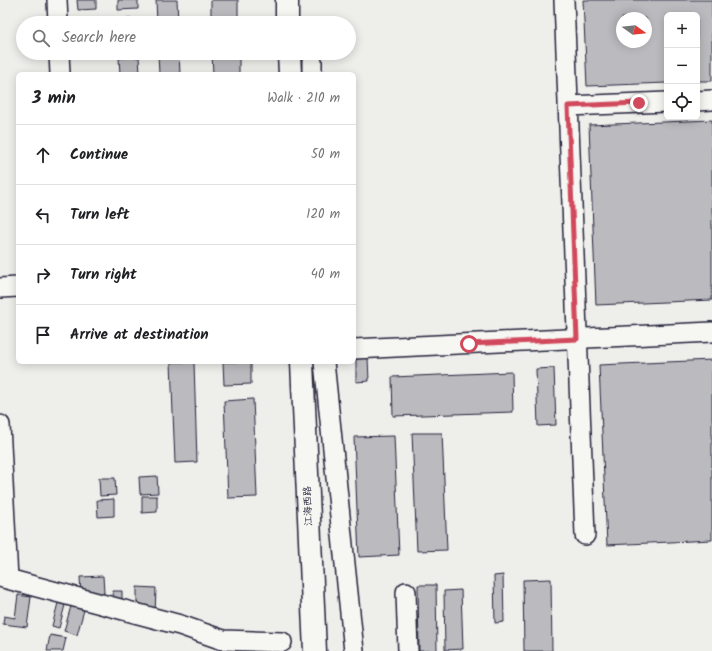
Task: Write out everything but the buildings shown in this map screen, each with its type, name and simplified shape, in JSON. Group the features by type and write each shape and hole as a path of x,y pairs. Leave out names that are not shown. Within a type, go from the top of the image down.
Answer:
{"main road":[{"path":"286,0 287,16"},
{"path":"289,60 290,72"},
{"name":"江海西路","path":"302,364 314,651"}],"street":[{"path":"57,0 58,16"},
{"path":"564,0 585,535"},
{"path":"59,60 60,72"},
{"path":"700,101 712,100"},
{"path":"568,106 664,102"},
{"path":"0,288 16,287"},
{"path":"356,349 712,332"},
{"path":"324,364 354,651"},
{"path":"0,425 4,578 180,625 223,640 282,642"},
{"path":"406,592 408,651"}],"route":[{"path":"469,344 577,339 568,106 639,103"}]}
